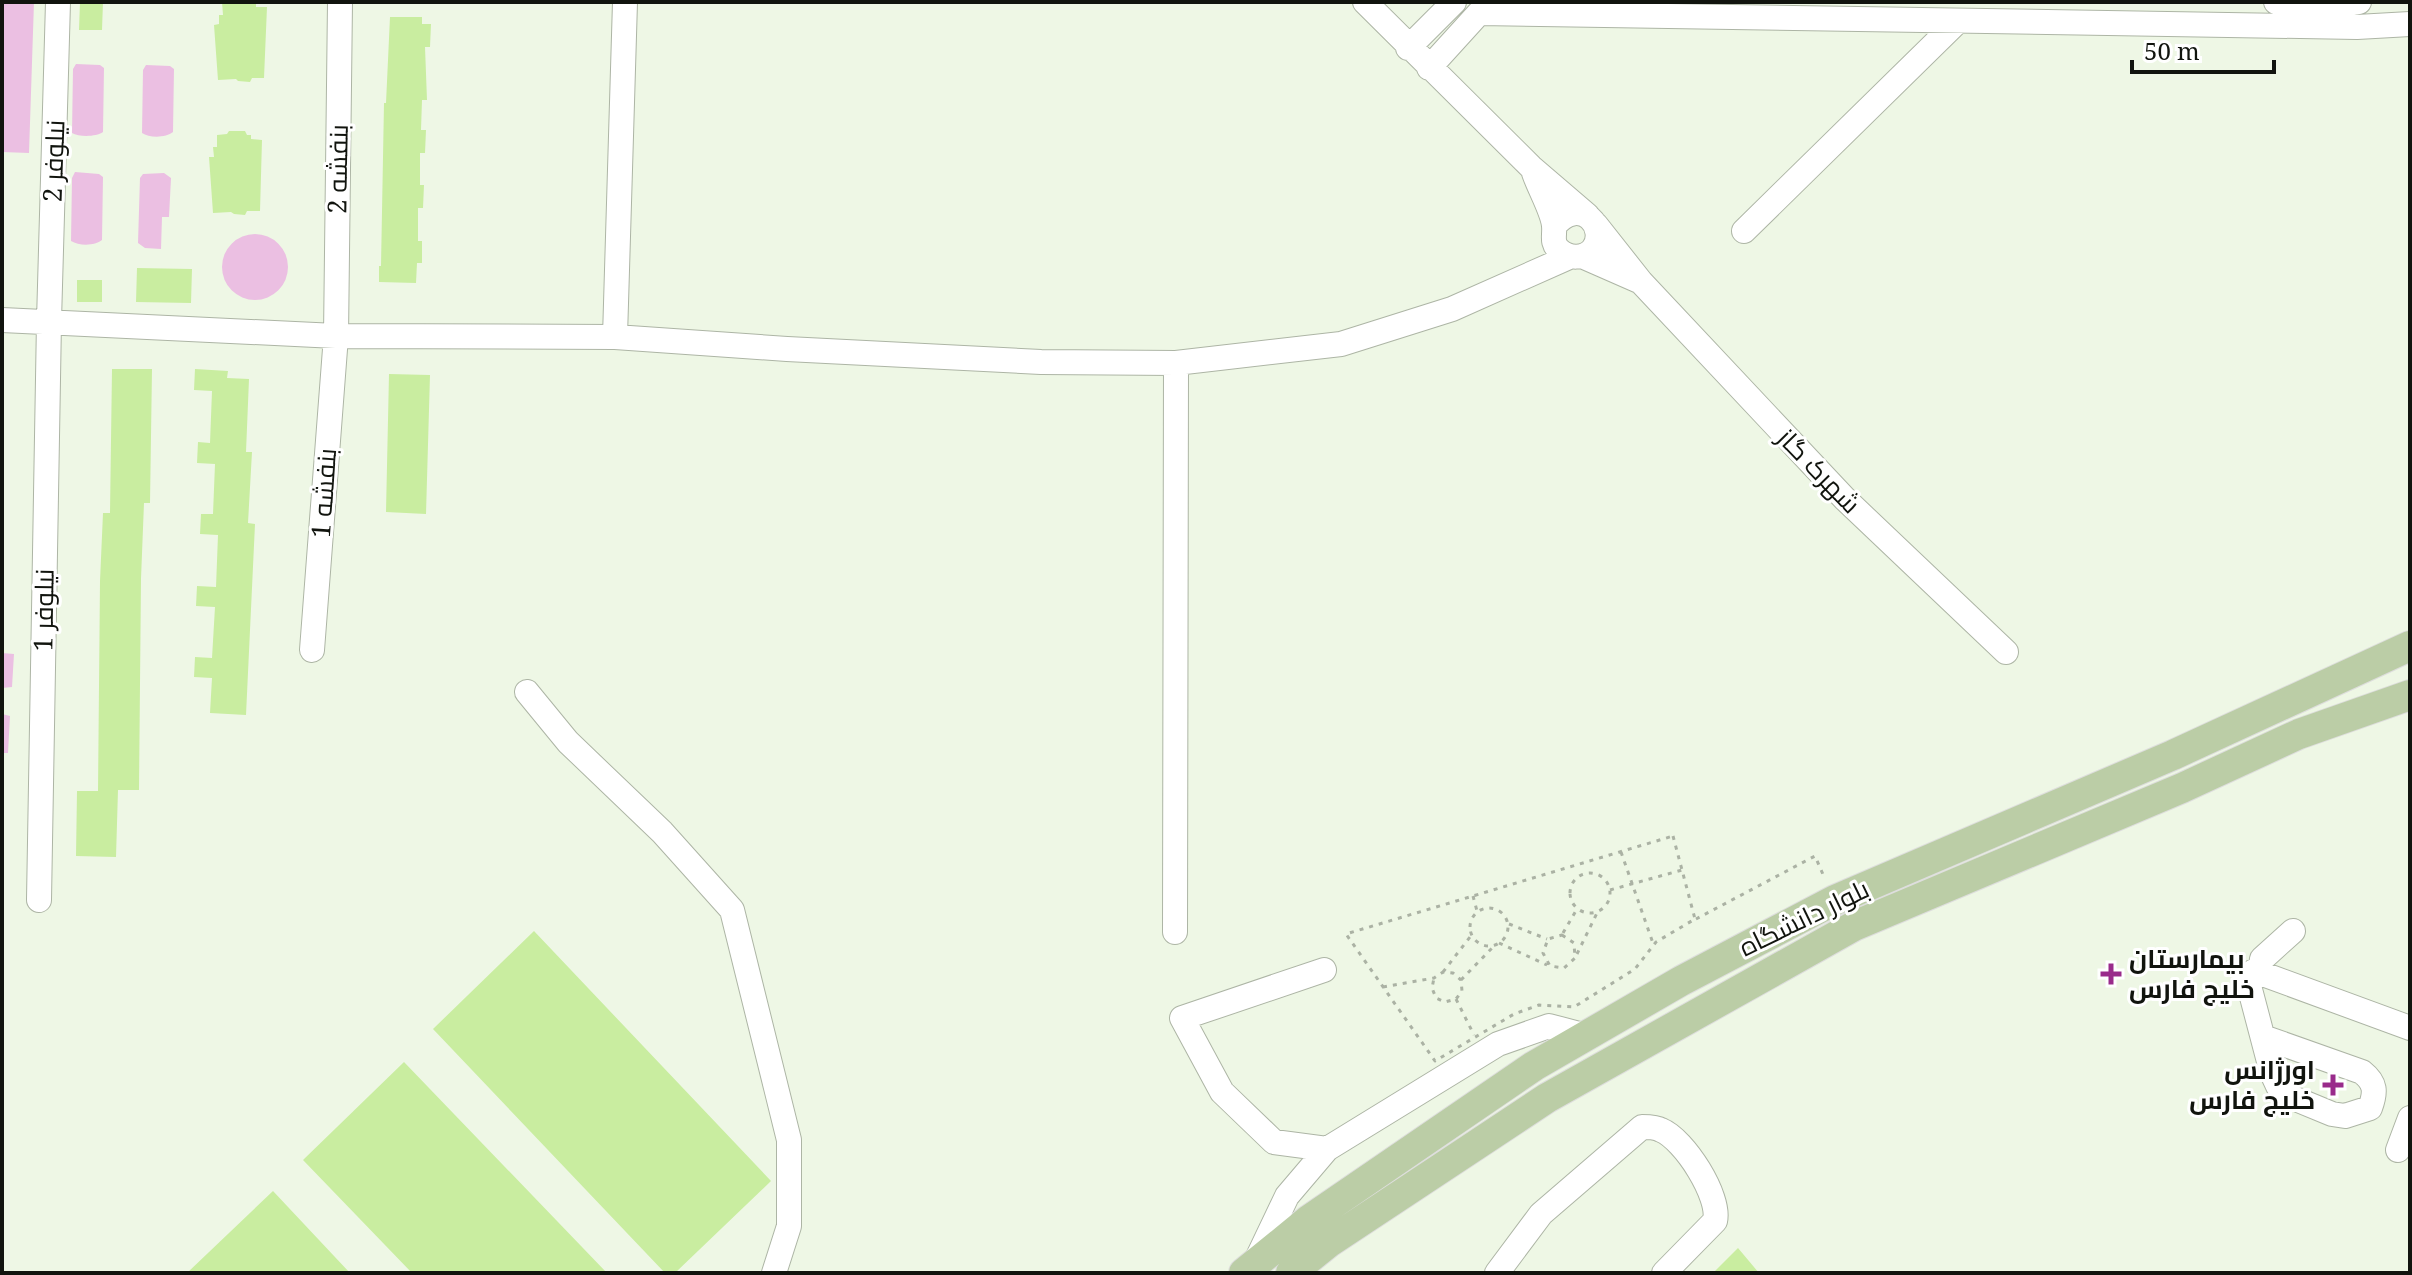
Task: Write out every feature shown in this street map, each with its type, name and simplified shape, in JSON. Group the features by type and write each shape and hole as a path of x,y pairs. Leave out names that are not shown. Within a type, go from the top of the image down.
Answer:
{"main road":[{"name":"بلوار دانشگاه","path":"1249,1270 1309,1220 1534,1066 1681,981 1835,900 2173,755 2410,646"},
{"name":"بلوار دانشگاه","path":"1291,1273 1328,1243 1547,1098 1854,926 2182,788 2299,734 2410,695"},
{"path":"2173,755 2182,788"}],"street":[{"name":"نیلوفر 2","path":"49,321 58,2"},
{"name":"بنفشه 2","path":"336,336 340,2"},
{"path":"615,337 625,2"},
{"name":"شهرک گاز","path":"1365,2 1531,167 1592,220 1641,282 1845,499 2006,652"},
{"path":"1408,48 1454,2"},
{"path":"2276,2 2355,11 2410,24"},
{"path":"1429,68 1479,13 1607,9 1958,21 2355,11"},
{"path":"1744,231 1958,21"},
{"path":"1531,167 1564,244 1641,282"},
{"path":"2,320 336,336 615,337 1041,362 1176,363 1341,344 1452,309 1507,283 1564,244 1593,249 1598,238 1592,220 1575,212 1563,216 1564,244"},
{"name":"نیلوفر 1","path":"39,900 49,321"},
{"name":"بنفشه 1","path":"312,650 336,336"},
{"path":"1175,932 1176,363"},
{"path":"527,692 568,742 662,832 732,910 789,1140 789,1226 774,1273"},
{"path":"2260,973 2262,959 2293,931"},
{"path":"1324,970 1182,1018 1222,1092 1274,1142 1327,1149"},
{"path":"2263,1037 2247,978 2250,973 2260,973 2410,1028"},
{"path":"1249,1270 1287,1196 1327,1149 1480,1045 1498,1044 1549,1026 1587,1036"},
{"path":"2398,1150 2410,1118"},
{"path":"1497,1273 1541,1214 1642,1127 1662,1130 1679,1142 1691,1157 1713,1198 1717,1214 1715,1221 1664,1273"}],"path":[{"path":"1695,919 1673,836 1346,934 1435,1061 1480,1045 1514,1014 1539,1005 1574,1007 1635,969 1656,942 1815,856 1835,900"},
{"path":"1621,852 1654,946"},
{"path":"1587,862 1588,872"},
{"path":"1610,890 1682,870"},
{"path":"1588,872 1603,876 1610,890 1606,905 1592,913 1577,909 1569,895 1574,880 1588,872"},
{"path":"1473,896 1477,911"},
{"path":"1461,980 1506,938 1509,924 1503,912 1490,907 1477,911 1469,922 1471,936 1481,946 1494,946"},
{"path":"1509,924 1548,939 1562,935 1577,909"},
{"path":"1499,943 1550,966 1564,968 1575,958 1599,910"},
{"path":"1562,935 1574,943 1575,958"},
{"path":"1383,987 1434,978 1443,972 1471,936"},
{"path":"1548,939 1543,953 1550,966"},
{"path":"1434,978 1432,988 1436,998 1445,1002 1456,999 1462,991 1461,980 1453,973 1443,972"},
{"path":"1456,999 1480,1045"}],"shaded area":[{"path":"2,2 34,2 29,153 2,152"},
{"path":"76,64 100,65 104,68 103,132 96,135 72,133 73,69"},
{"path":"146,65 170,66 174,69 173,132 166,135 142,133 143,70"},
{"path":"75,172 103,177 102,240 95,243 71,241 72,178"},
{"path":"164,173 171,178 169,217 162,217 161,249 145,248 138,243 140,178 143,174"},
{"path":"255,234 268,237 278,244 285,254 288,267 285,280 278,290 268,297 255,300 242,297 232,290 225,280 222,267 225,254 232,244 242,237"},
{"path":"2,653 14,654 12,687 2,688"},
{"path":"2,714 10,716 8,753 2,753"}],"building":[{"path":"80,2 103,2 102,30 79,30"},
{"path":"222,2 251,2 256,3 256,7 267,7 264,78 252,78 250,82 218,80 214,25 219,24 219,15 223,15"},
{"path":"390,17 422,17 422,24 431,24 430,47 425,47 427,100 422,100 421,130 426,130 425,153 420,153 420,185 424,185 423,208 418,208 418,241 422,241 422,263 417,263 416,283 379,282 384,103"},
{"path":"245,131 251,139 262,140 260,211 247,211 245,215 213,213 209,157 214,157 217,135"},
{"path":"137,268 192,269 191,303 136,302"},
{"path":"77,280 102,280 102,302 77,302"},
{"path":"112,369 152,369 150,503 144,503 141,579 139,790 118,790 116,857 76,856 77,791 98,791 100,581 103,513 110,513"},
{"path":"195,369 228,371 227,378 249,379 246,452 252,452 248,523 255,524 246,715 210,713 212,678 194,677 195,657 212,658 215,607 196,606 197,586 216,587 218,535 200,534 201,514 213,514 215,464 197,463 198,442 210,443 212,391 194,390"},
{"path":"389,374 430,375 426,514 386,512"},
{"path":"534,931 771,1181 675,1273 665,1273 433,1029"},
{"path":"404,1062 607,1273 412,1273 303,1160"},
{"path":"273,1191 350,1273 187,1273"},
{"path":"1738,1248 1759,1273 1713,1273"}],"place":[{"name":"بیمارستان خلیج فارس","path":"2111,974"},
{"name":"اورژانس خلیج فارس","path":"2333,1085"}]}
